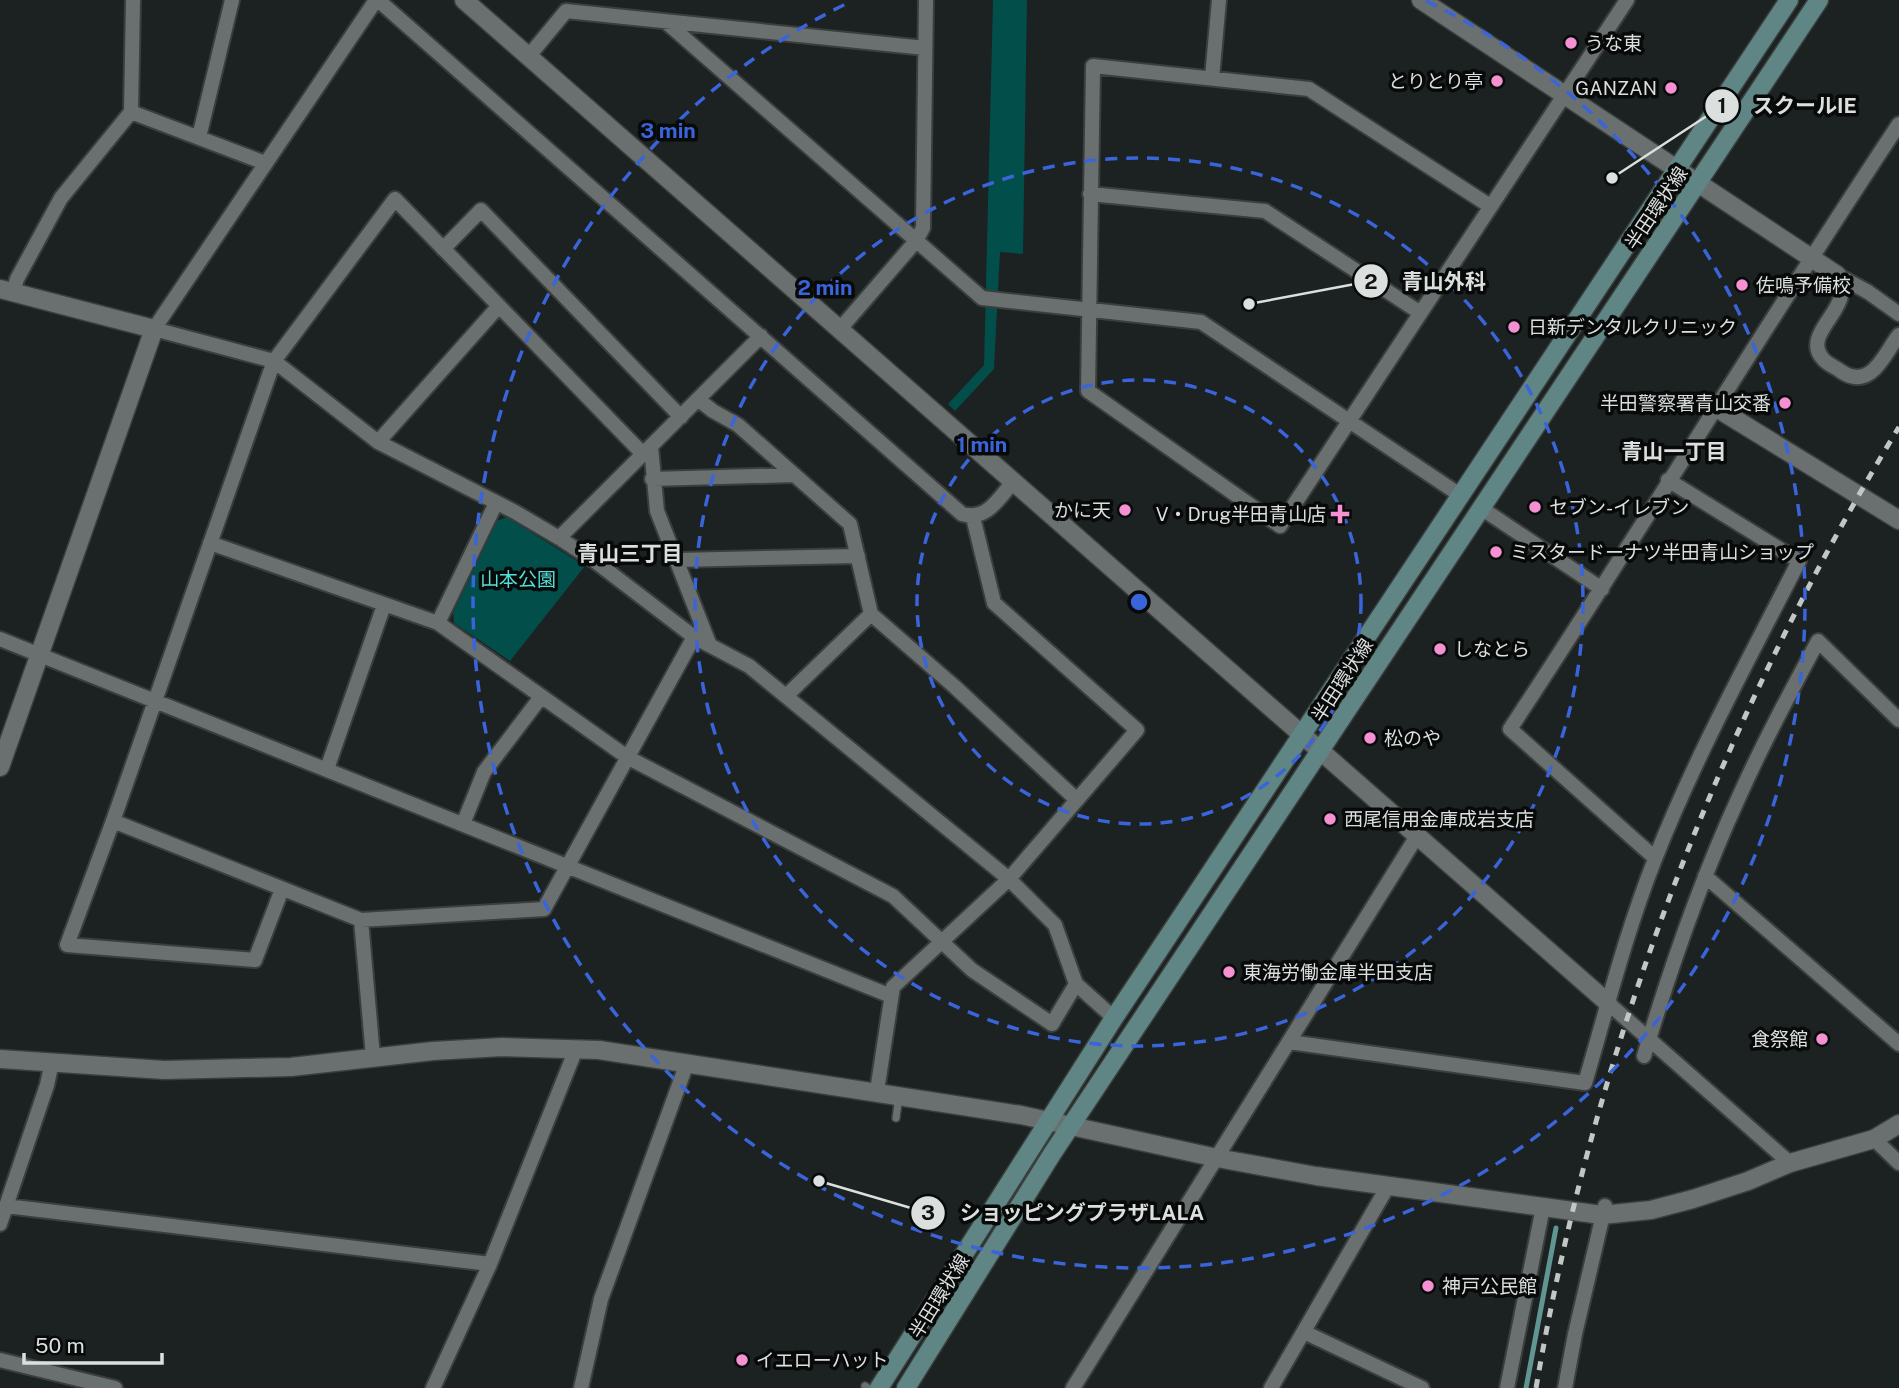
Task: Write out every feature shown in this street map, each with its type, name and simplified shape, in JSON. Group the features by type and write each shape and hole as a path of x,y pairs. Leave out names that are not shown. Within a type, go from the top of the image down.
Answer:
{"main road":[{"name":"半田環状線","path":"871,1387 1789,0"},
{"name":"半田環状線","path":"906,1388 1071,1126 1819,0"}],"street":[{"path":"7,290 18,279 61,198 131,112 133,0"},
{"path":"200,137 232,0"},
{"path":"0,767 154,329 377,0 962,514 973,517 984,514 1013,482"},
{"path":"464,0 1790,1163"},
{"path":"841,329 916,241 923,228 926,0"},
{"path":"1212,78 1219,0"},
{"path":"1421,0 1836,275 1868,292 1898,324 1877,368 1868,374 1847,375 1824,360 1818,352 1819,335 1839,303 1856,292 1868,292"},
{"path":"1490,206 1309,89 1093,66 1088,391 1280,526 1627,0"},
{"path":"528,57 566,11 925,48"},
{"path":"666,22 982,299 1201,322 1460,495"},
{"path":"131,112 265,163"},
{"path":"1655,858 1510,729 1602,589 1810,258 1899,124"},
{"path":"1090,194 1265,211 1419,313"},
{"path":"282,889 255,960 67,945 274,361 395,199 498,307 647,451 657,511 709,643"},
{"path":"443,249 481,210 681,417"},
{"path":"1836,275 1841,285 1839,303"},
{"path":"7,290 274,361 378,442 496,503 596,562 694,636 749,666 1009,879 1055,925 1076,984 1114,1018"},
{"path":"378,442 498,307"},
{"path":"559,538 761,337"},
{"path":"699,400 738,425 850,524 871,614 1077,800"},
{"path":"1716,407 1899,520"},
{"path":"652,478 795,475"},
{"path":"1289,1042 1585,1083 1630,925 1655,858 1696,765 1798,561 1668,481"},
{"path":"438,623 496,503"},
{"path":"1482,508 1602,589"},
{"path":"877,1091 893,987 1009,879 1137,730 994,603 973,517"},
{"path":"210,543 438,623 627,757 893,896 972,970 1052,1024 1076,984"},
{"path":"677,560 858,556"},
{"path":"327,769 384,605"},
{"path":"786,696 871,614"},
{"path":"113,821 360,920 544,909 694,636"},
{"path":"0,639 891,996"},
{"path":"1644,1056 1676,956 1737,799 1818,641 1898,716"},
{"path":"463,824 484,772 541,696"},
{"path":"1073,1388 1417,836"},
{"path":"1705,876 1899,1044"},
{"path":"360,920 373,1057"},
{"path":"0,1059 177,1069 291,1066 502,1047 576,1049 877,1091 1048,1121 1217,1158 1388,1186 1543,1207 1603,1211 1651,1210 1693,1199 1748,1181 1790,1163 1874,1139 1899,1124"},
{"path":"433,1388 491,1264 576,1049"},
{"path":"0,1224 47,1085 52,1062"},
{"path":"581,1388 601,1299 687,1063"},
{"path":"1874,1139 1899,1163"},
{"path":"1272,1388 1388,1186"},
{"path":"6,1206 491,1264"},
{"path":"1507,1388 1543,1207"},
{"path":"1565,1388 1603,1211"},
{"path":"1304,1332 1403,1384 1422,1388"},
{"path":"0,1360 115,1388"}],"lane":[{"path":"896,1118 899,1095"}],"green space":[{"path":"993,0 1027,0 1023,254 1000,252 994,369 955,411 948,404 984,365"},
{"name":"山本公園","path":"507,517 585,566 510,661 454,623 453,613 497,521"}],"waterway":[{"path":"1526,1388 1556,1228"}],"railway":[{"path":"1536,1388 1561,1261 1592,1136 1629,1012 1672,891 1721,771 1775,654 1834,539 1899,427"}],"place":[{"name":"うな東","path":"1571,43"},
{"name":"とりとり亭","path":"1497,81"},
{"name":"GANZAN","path":"1671,88"},
{"name":"スクールIE","path":"1612,178"},
{"name":"佐鳴予備校","path":"1742,285"},
{"name":"青山外科","path":"1249,304"},
{"name":"日新デンタルクリニック","path":"1514,327"},
{"name":"半田警察署青山交番","path":"1785,403"},
{"name":"セブン-イレブン","path":"1535,507"},
{"name":"かに天","path":"1125,510"},
{"name":"V・Drug半田青山店","path":"1340,514"},
{"name":"ミスタードーナツ半田青山ショップ","path":"1496,552"},
{"name":"しなとら","path":"1440,649"},
{"name":"松のや","path":"1370,738"},
{"name":"西尾信用金庫成岩支店","path":"1330,819"},
{"name":"東海労働金庫半田支店","path":"1229,972"},
{"name":"食祭館","path":"1822,1039"},
{"name":"ショッピングプラザLALA","path":"819,1181"},
{"name":"神戸公民館","path":"1428,1286"},
{"name":"イエローハット","path":"742,1360"}],"district":[{"name":"青山一丁目","path":"1674,452"},
{"name":"青山三丁目","path":"630,554"}]}
